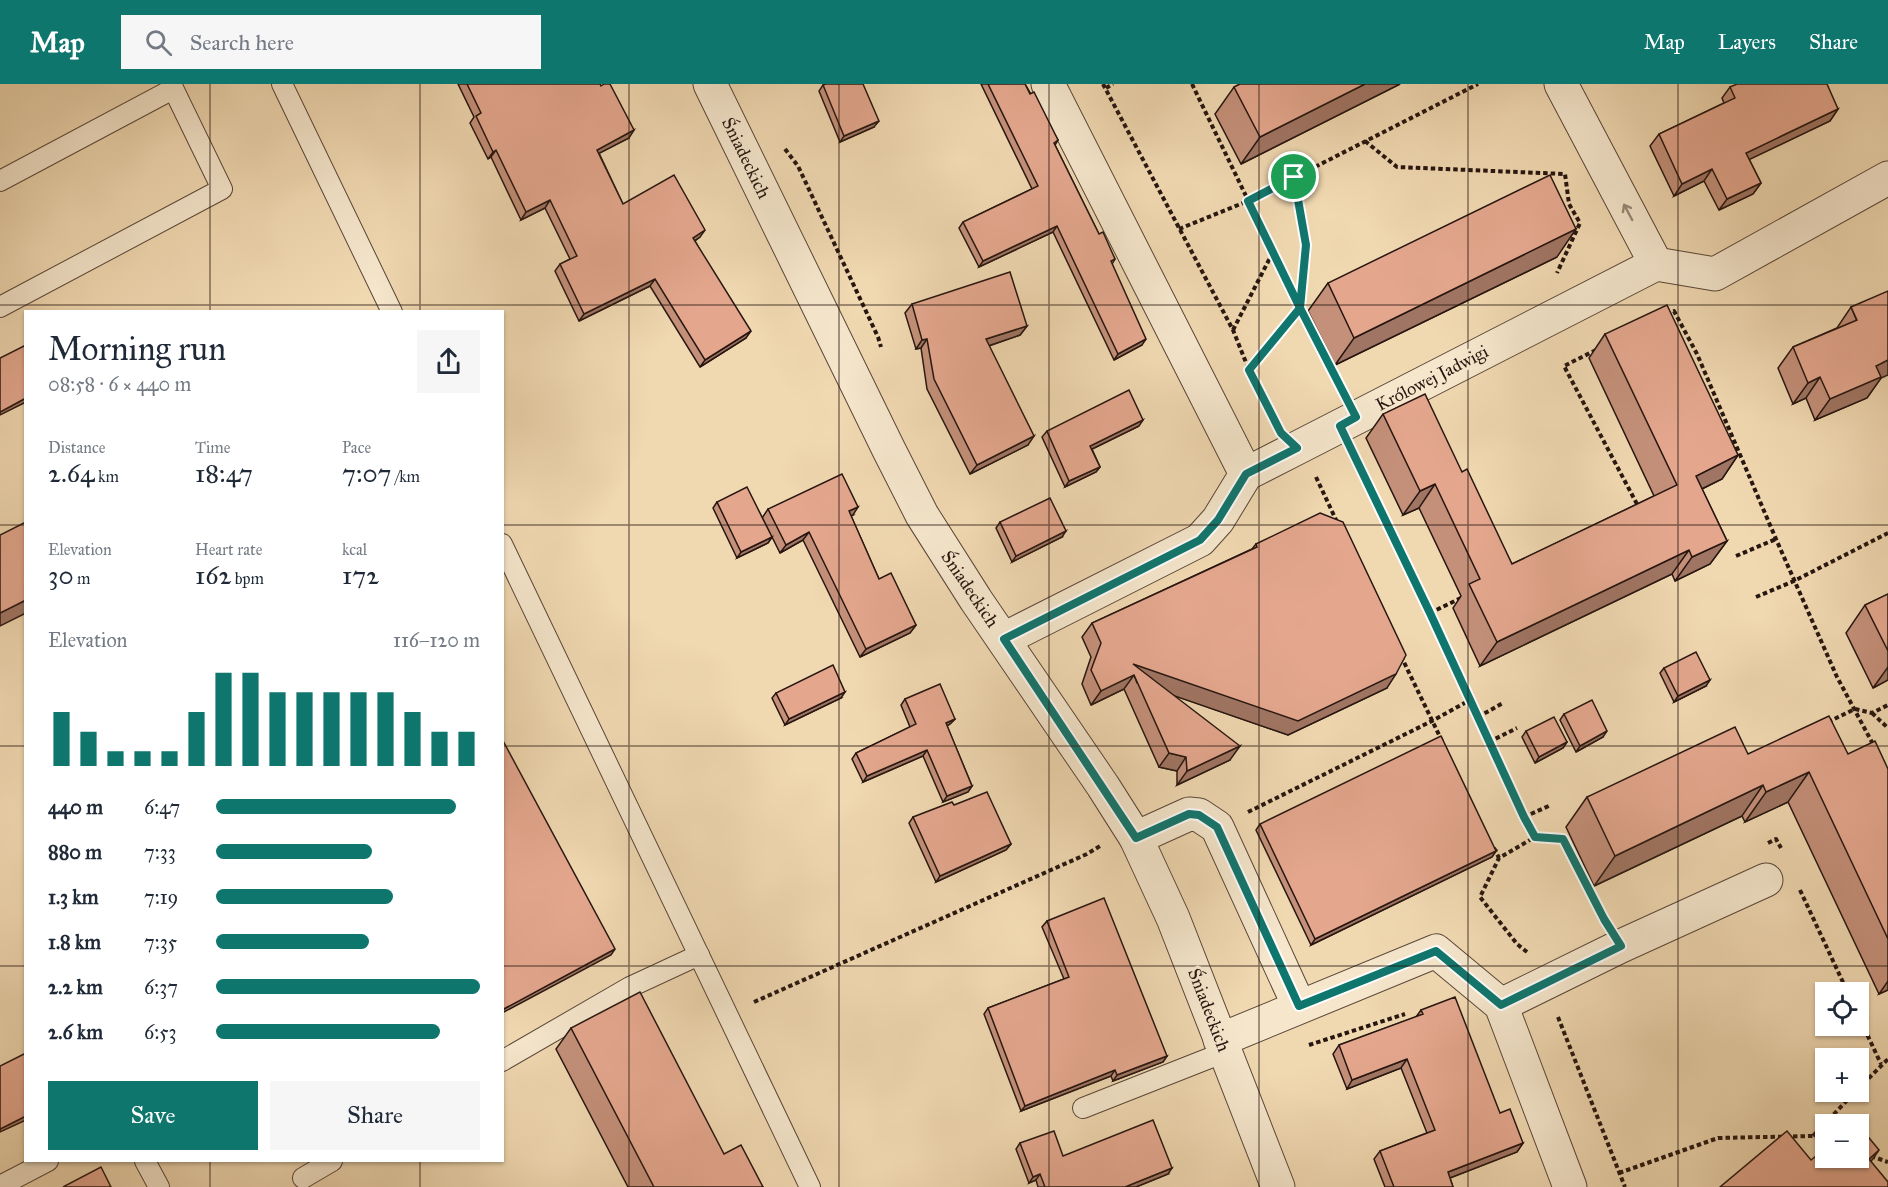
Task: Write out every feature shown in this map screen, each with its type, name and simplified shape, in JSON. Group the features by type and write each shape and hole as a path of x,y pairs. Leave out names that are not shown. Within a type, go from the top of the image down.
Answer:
{"street":[{"name":"Śniadeckich","path":"710,84 911,494 946,554 1130,829 1173,918 1278,1187"},
{"path":"1004,639 1200,540 1218,520 1246,474 1048,84"},
{"path":"1561,84 1656,264 1715,274 1888,178"},
{"name":"Królowej Jadwigi","path":"1246,474 1656,264"},
{"path":"1130,829 1189,814 1199,815 1217,827 1299,1006"},
{"path":"1501,1005 1621,946 1766,880"},
{"path":"1223,1046 1299,1006 1436,951 1501,1005 1570,1187"}],"lane":[{"path":"282,84 391,310"},
{"path":"0,181 172,87 222,189 0,307"},
{"path":"504,548 810,1187"},
{"path":"504,1060 630,987 699,955"},
{"path":"1083,1108 1223,1046"},
{"path":"0,1186 46,1162"},
{"path":"146,1162 159,1187"},
{"path":"302,1175 330,1162"}],"path":[{"path":"1113,84 1105,86 1233,330 1249,370 1281,433 1308,461 1338,524"},
{"path":"1192,84 1300,308 1430,613 1524,817 1535,837 1563,839 1604,919 1621,946"},
{"path":"1179,229 1248,201 1478,84"},
{"path":"1365,141 1397,167 1565,174 1569,204 1580,223 1557,274"},
{"path":"1249,370 1300,308 1306,245 1294,177"},
{"path":"1233,330 1273,251"},
{"path":"1664,316 1674,311 1697,354 1837,677 1879,755"},
{"path":"1604,346 1564,366 1641,510"},
{"path":"1756,597 1794,581 1888,533"},
{"path":"1736,556 1776,539"},
{"path":"1430,613 1472,592"},
{"path":"1398,650 1442,741"},
{"path":"1217,827 1470,700"},
{"path":"1478,717 1503,703"},
{"path":"1872,713 1888,705"},
{"path":"1824,724 1855,709 1872,713 1888,728"},
{"path":"1489,742 1517,728"},
{"path":"1524,817 1551,804"},
{"path":"726,1014 1087,854 1103,842 1105,831 1130,829"},
{"path":"1491,842 1499,858"},
{"path":"1308,1046 1405,1014"},
{"path":"1868,1036 1881,1064"},
{"path":"1869,1077 1888,1059"},
{"path":"1619,1173 1718,1138 1813,1136 1845,1102"},
{"path":"1869,1155 1888,1162"}],"building":[{"path":"467,84 600,84 601,86 610,84 634,130 597,150 623,204 674,175 705,230 693,238 751,331 705,360 655,279 584,314 560,264 577,256 550,200 526,212 496,150 493,152 476,116 481,113"},
{"path":"863,84 879,121 844,136 823,85"},
{"path":"988,84 1025,84 1030,94 1034,92 1058,140 1054,143 1099,234 1103,232 1115,259 1111,261 1146,339 1118,354 1057,226 983,261 963,222 1038,186"},
{"path":"1240,84 1365,84 1260,137 1234,87"},
{"path":"1737,84 1827,84 1838,109 1746,153 1761,183 1727,199 1712,169 1682,184 1659,134 1735,98 1730,87"},
{"path":"1550,175 1576,229 1354,338 1328,283"},
{"path":"1010,272 1027,326 986,339 1034,436 977,465 934,379 927,339 922,340 912,304"},
{"path":"1888,291 1888,360 1876,366 1881,377 1830,399 1820,377 1808,383 1793,347 1857,320 1851,307"},
{"path":"1667,305 1738,455 1696,476 1727,541 1692,557 1689,550 1497,642 1469,584 1480,579 1435,484 1420,491 1383,414 1425,394 1462,472 1467,469 1512,564 1677,485 1605,334"},
{"path":"24,346 24,399 0,412 0,358"},
{"path":"1129,390 1143,420 1090,446 1100,467 1069,481 1047,431"},
{"path":"842,474 858,507 849,511 879,579 891,573 916,625 866,649 809,532 786,545 768,509"},
{"path":"747,487 772,537 741,552 717,502"},
{"path":"1050,498 1066,531 1016,556 1000,522"},
{"path":"1320,513 1343,522 1406,655 1396,674 1298,721 1133,664 1240,746 1187,771 1186,757 1169,753 1134,675 1101,691 1091,670 1101,643 1092,623 1257,547 1256,544"},
{"path":"24,523 24,601 0,613 0,535"},
{"path":"1888,594 1888,651 1865,605"},
{"path":"1696,652 1710,680 1678,696 1664,668"},
{"path":"833,665 845,692 789,719 776,693"},
{"path":"940,684 955,719 946,723 972,786 947,796 927,750 867,776 856,753 916,724 905,699"},
{"path":"1592,700 1607,731 1580,746 1564,714"},
{"path":"1829,716 1848,754 1875,741 1888,769 1888,939 1809,772 1766,792 1763,785 1615,856 1587,797 1735,727 1748,754"},
{"path":"1554,717 1567,742 1539,757 1526,731"},
{"path":"1441,736 1496,851 1315,939 1260,824"},
{"path":"504,743 615,949 504,1009"},
{"path":"987,792 1011,844 940,876 913,817"},
{"path":"1104,898 1167,1056 1117,1075 1115,1070 1025,1106 988,1008 1069,977 1047,921"},
{"path":"640,992 724,1154 741,1145 763,1187 654,1187 571,1028"},
{"path":"1455,997 1500,1113 1510,1109 1523,1143 1448,1172 1453,1187 1394,1187 1380,1151 1435,1130 1407,1059 1352,1080 1339,1045 1423,1014 1421,1010"},
{"path":"24,1054 24,1117 0,1129 0,1066"},
{"path":"1153,1120 1172,1168 1125,1187 1045,1187 1040,1174 1033,1177 1020,1143 1054,1131 1063,1156"},
{"path":"1787,1131 1811,1160 1815,1157 1815,1168 1869,1168 1869,1159 1888,1182 1888,1187 1720,1187"},
{"path":"1869,1138 1879,1150 1869,1159"},
{"path":"101,1167 111,1187 63,1187"}],"route":[{"path":"1294,177 1248,201 1300,308 1356,417 1340,426 1430,613 1524,817 1535,837 1563,839 1604,919 1621,946 1501,1005 1436,951 1299,1006 1217,827 1199,815 1189,814 1136,838 1104,786 1004,639 1200,540 1218,520 1246,474 1297,448 1281,433 1249,370 1300,308 1306,245 1294,177"}]}
